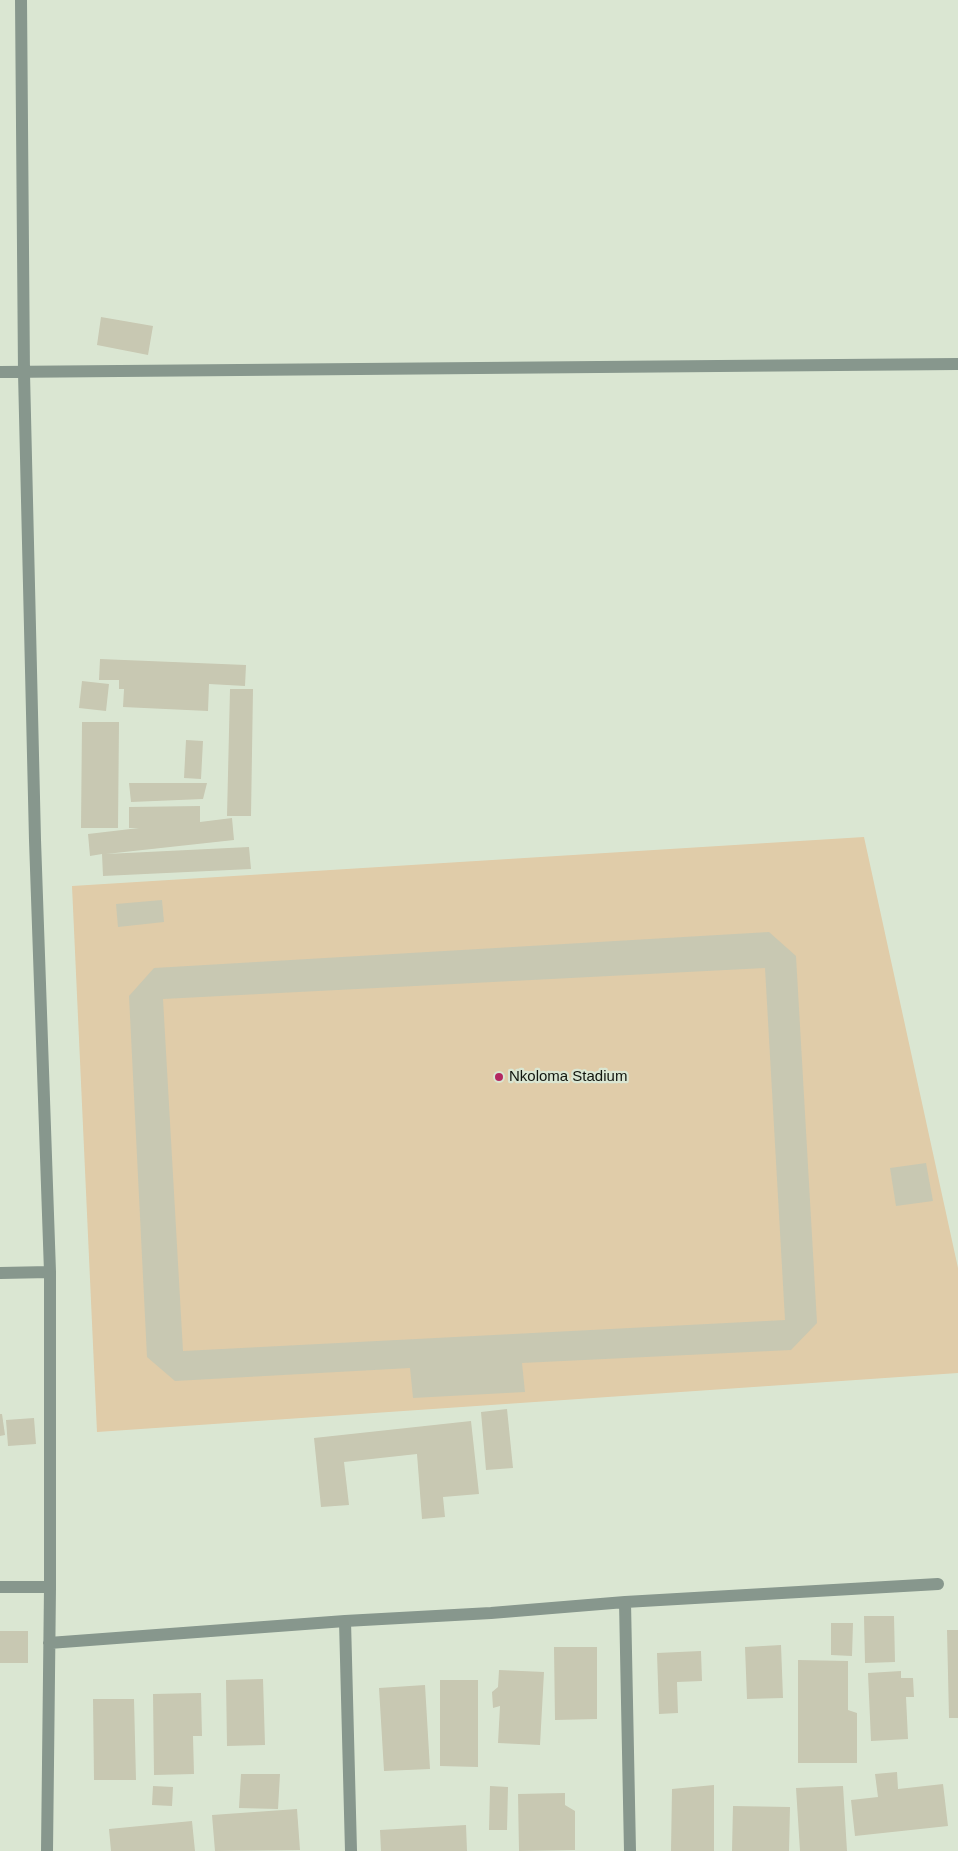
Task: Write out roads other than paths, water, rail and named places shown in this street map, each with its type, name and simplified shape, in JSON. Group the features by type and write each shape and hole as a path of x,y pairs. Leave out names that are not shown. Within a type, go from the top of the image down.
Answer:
{"street":[{"path":"21,0 24,372 35,840 50,1272 50,1587 47,1851"},
{"path":"0,372 958,364"},
{"path":"0,1273 50,1272"},
{"path":"49,1642 345,1621 491,1613 625,1602 938,1584"},
{"path":"0,1588 50,1587"},
{"path":"625,1602 630,1851"},
{"path":"345,1621 351,1851"}],"place":[{"name":"Nkoloma Stadium","path":"499,1077"}]}
